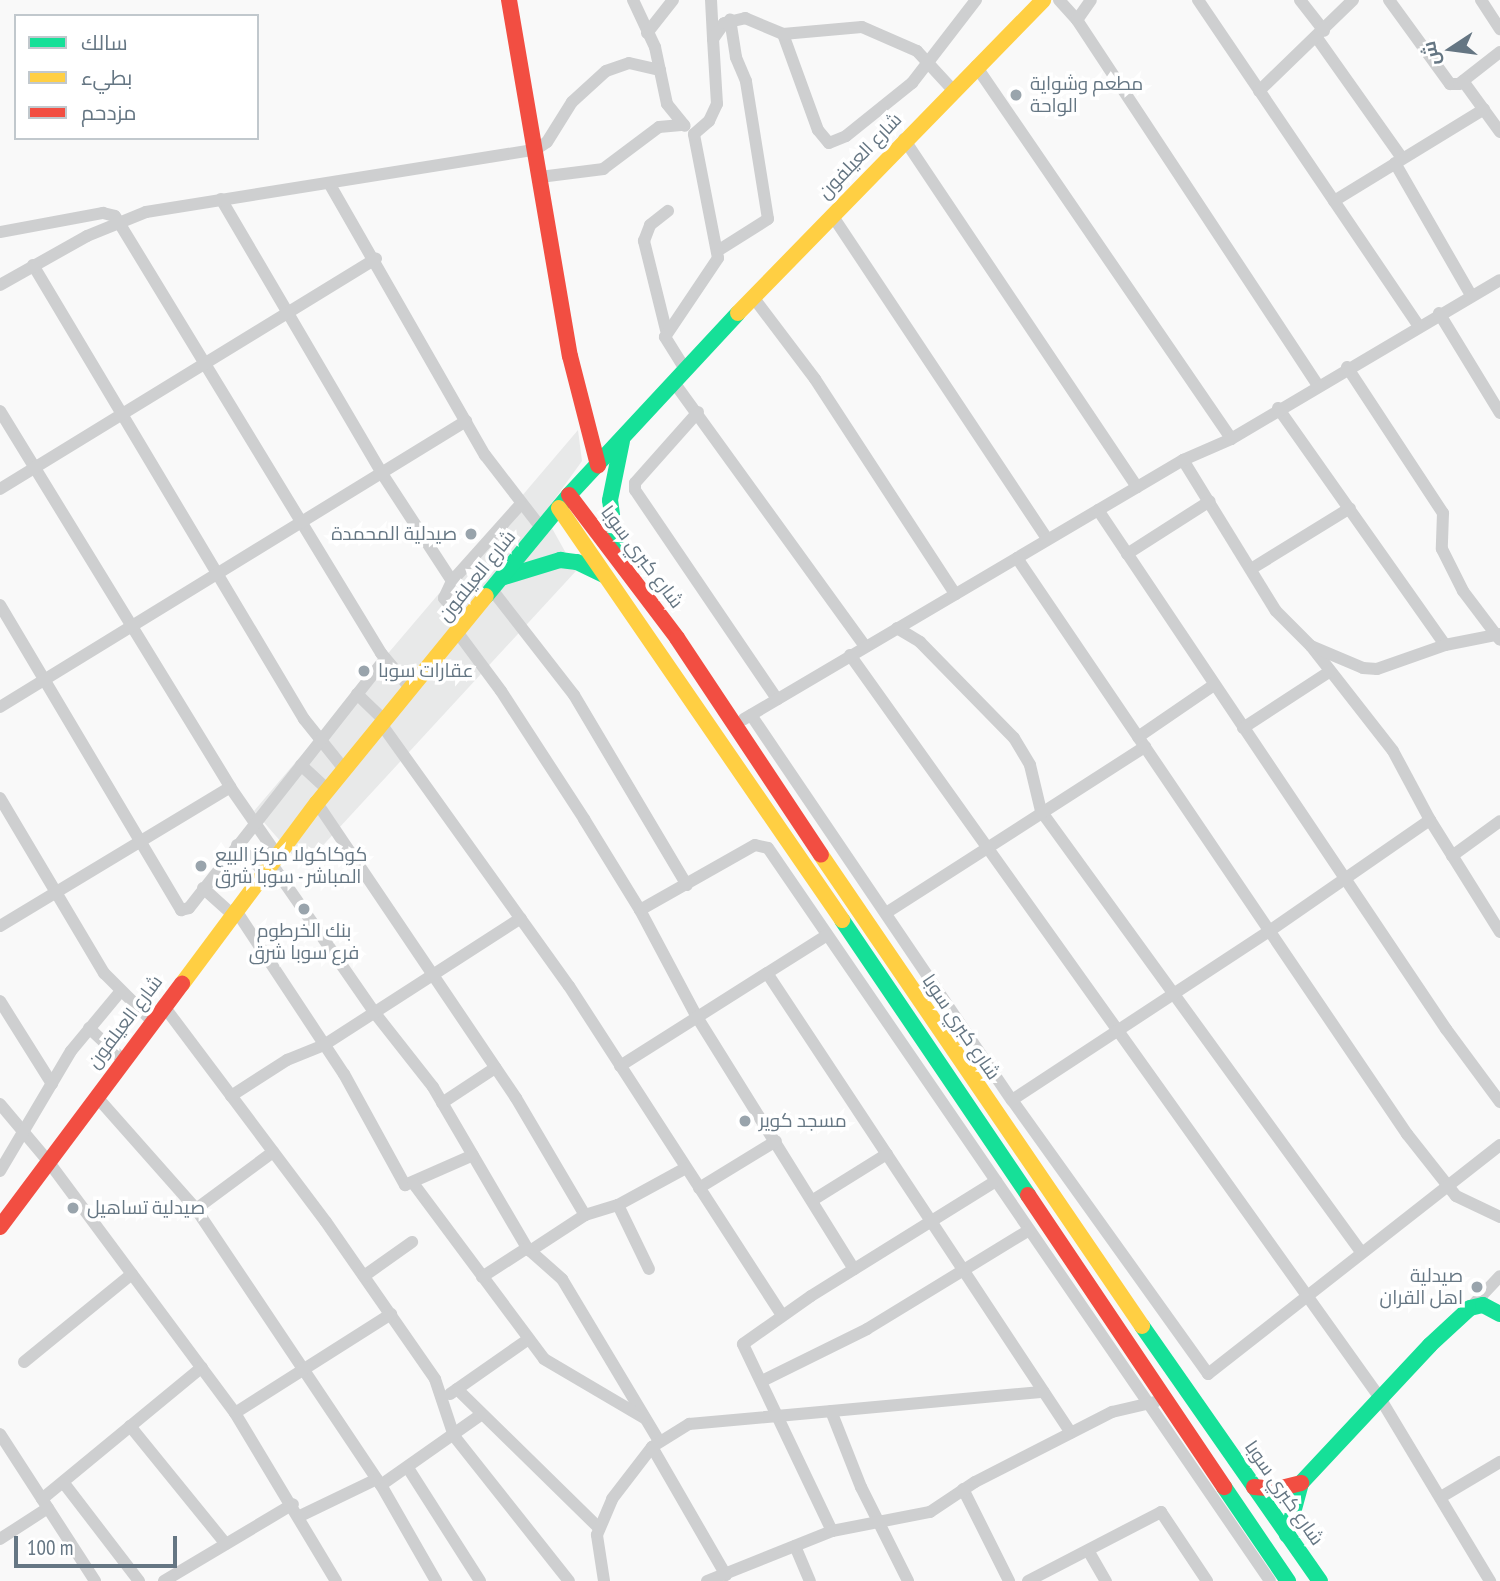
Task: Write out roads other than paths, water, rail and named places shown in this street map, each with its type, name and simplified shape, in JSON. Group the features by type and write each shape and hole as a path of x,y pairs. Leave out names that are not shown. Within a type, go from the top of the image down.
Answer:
{"main road":[{"path":"509,0 570,356 598,465"},
{"name":"شارع العيلفون","path":"0,1227 163,1005 323,796 564,501 753,297 952,89 1042,0"},
{"path":"619,558 610,500 622,440"},
{"name":"شارع كبري سوبا","path":"564,501 619,558 735,724 786,806 1320,1581"},
{"name":"شارع كبري سوبا","path":"564,501 609,578 770,819 1288,1581"},
{"path":"504,577 540,564 569,560 609,578"},
{"path":"770,819 786,806"},
{"path":"1287,1535 1301,1483 1380,1398 1470,1308 1483,1305 1500,1314"},
{"path":"1254,1487 1277,1489 1301,1483"}],"street":[{"path":"634,0 660,70 667,104 689,130 719,250 715,267 666,330"},
{"path":"647,33 673,0"},
{"path":"540,177 603,169 659,127 689,130 709,121 716,104 712,0"},
{"path":"783,34 818,130 829,143 846,136 930,64 976,0"},
{"path":"1059,0 1077,20 1318,384"},
{"path":"1077,20 1091,0"},
{"path":"1198,0 1418,325"},
{"path":"1300,0 1398,161 1471,295"},
{"path":"1259,91 1353,0"},
{"path":"1389,0 1450,84 1463,80 1500,52"},
{"path":"1481,0 1500,29"},
{"path":"713,39 730,19 745,18 783,34 862,27 917,51 952,89"},
{"path":"719,250 768,219 746,82 736,57 730,19"},
{"path":"0,285 119,221 221,199 535,150 547,142 572,102 606,71 629,63 660,70"},
{"path":"976,66 1231,439"},
{"path":"1463,80 1500,132"},
{"path":"1334,201 1484,109"},
{"path":"904,139 1137,487"},
{"path":"329,183 376,259 466,421 520,505 542,529"},
{"path":"221,199 381,472 452,581"},
{"path":"668,211 650,225 644,241 668,346 685,369"},
{"path":"0,232 103,213 119,221 300,523 385,659 411,689"},
{"path":"832,215 1048,540"},
{"path":"0,489 285,312 376,259"},
{"path":"33,265 320,741 344,769"},
{"path":"735,724 1183,460 1231,439 1318,384 1500,280"},
{"path":"753,297 815,379 955,594"},
{"path":"1439,313 1500,413"},
{"path":"1311,646 1363,668 1377,669 1445,645 1499,637 1463,591 1442,549 1443,513 1348,367"},
{"path":"673,381 865,646"},
{"path":"1278,408 1445,645"},
{"path":"0,411 254,823 271,863 374,1013 442,1103 528,1250 562,1279 645,1418 655,1444 726,1574"},
{"path":"698,412 635,483 635,490 777,699"},
{"path":"0,707 466,421"},
{"path":"1183,460 1276,611 1311,646 1393,751 1430,820 1500,932"},
{"path":"1128,554 1210,501"},
{"path":"520,505 452,581 444,598 640,911 697,1017 813,1200 853,1269"},
{"path":"1251,569 1350,508"},
{"path":"1098,510 1446,1029 1500,1102"},
{"path":"1017,558 1268,932 1448,1186 1461,1198 1500,1217"},
{"path":"493,591 580,704 687,885"},
{"path":"1,608 46,679 179,909 186,910 385,659"},
{"path":"897,628 920,642 1014,738 1030,765 1041,811 1361,1252"},
{"path":"850,655 1380,1398 1488,1580"},
{"path":"1243,728 1329,672"},
{"path":"886,913 988,848 1141,742 1214,685"},
{"path":"357,694 384,723 521,918 782,1315"},
{"path":"751,715 1012,1100 1208,1374 1500,1145"},
{"path":"301,765 586,1215"},
{"path":"0,926 138,840 230,787"},
{"path":"0,798 55,891 120,992 152,1021"},
{"path":"1012,1100 1268,932 1430,820"},
{"path":"1452,856 1500,821"},
{"path":"640,911 762,844 996,1181 1267,1580"},
{"path":"237,845 271,863"},
{"path":"203,888 234,912 324,1045 404,1184 413,1183 473,1155"},
{"path":"231,1096 287,1060 324,1045 521,918"},
{"path":"620,1066 827,935"},
{"path":"767,973 1071,1433"},
{"path":"0,1171 89,1028 120,992"},
{"path":"0,1002 52,1084"},
{"path":"163,1005 391,1314 445,1397 454,1436 569,1581"},
{"path":"89,1028 123,1060"},
{"path":"442,1103 495,1068"},
{"path":"96,1096 196,1209 379,1482 436,1581"},
{"path":"0,1104 48,1161 235,1413 297,1510 336,1581"},
{"path":"699,1188 776,1141"},
{"path":"196,1209 273,1152"},
{"path":"813,1200 887,1154"},
{"path":"482,1277 586,1215 618,1205 686,1168"},
{"path":"832,1531 764,1380 743,1344 853,1269 933,1223 996,1181"},
{"path":"413,1183 527,1340 555,1368 645,1418"},
{"path":"618,1205 649,1269"},
{"path":"764,1380 867,1329 1029,1230"},
{"path":"364,1276 412,1242"},
{"path":"24,1362 132,1274"},
{"path":"1470,1308 1500,1276"},
{"path":"235,1413 391,1314"},
{"path":"445,1397 527,1340"},
{"path":"0,1539 202,1367"},
{"path":"457,1390 599,1528"},
{"path":"604,1581 599,1528 612,1499 655,1444 689,1423 1044,1392"},
{"path":"707,1581 832,1531 878,1520 924,1514 963,1489 1112,1412 1166,1401"},
{"path":"831,1411 878,1520 908,1581"},
{"path":"164,1581 183,1576 226,1544 297,1510 379,1482 408,1468 482,1414"},
{"path":"130,1426 226,1544"},
{"path":"0,1434 95,1581"},
{"path":"1441,1497 1500,1462"},
{"path":"408,1468 480,1581"},
{"path":"64,1482 139,1581"},
{"path":"963,1489 1009,1581"},
{"path":"1028,1581 1089,1552 1161,1512 1207,1581"},
{"path":"795,1546 810,1581"},
{"path":"1089,1552 1106,1581"}],"place":[{"name":"مطعم وشواية الواحة","path":"1016,95"},
{"name":"صيدلية المحمدة","path":"471,534"},
{"name":"عقارات سوبا","path":"364,671"},
{"name":"كوكاكولا مركز البيع المباشر - سوبا شرق","path":"201,866"},
{"name":"بنك الخرطوم فرع سوبا شرق","path":"304,909"},
{"name":"مسجد كوير","path":"745,1121"},
{"name":"صيدلية تساهيل","path":"73,1208"},
{"name":"صيدلية اهل القران","path":"1477,1287"}]}
